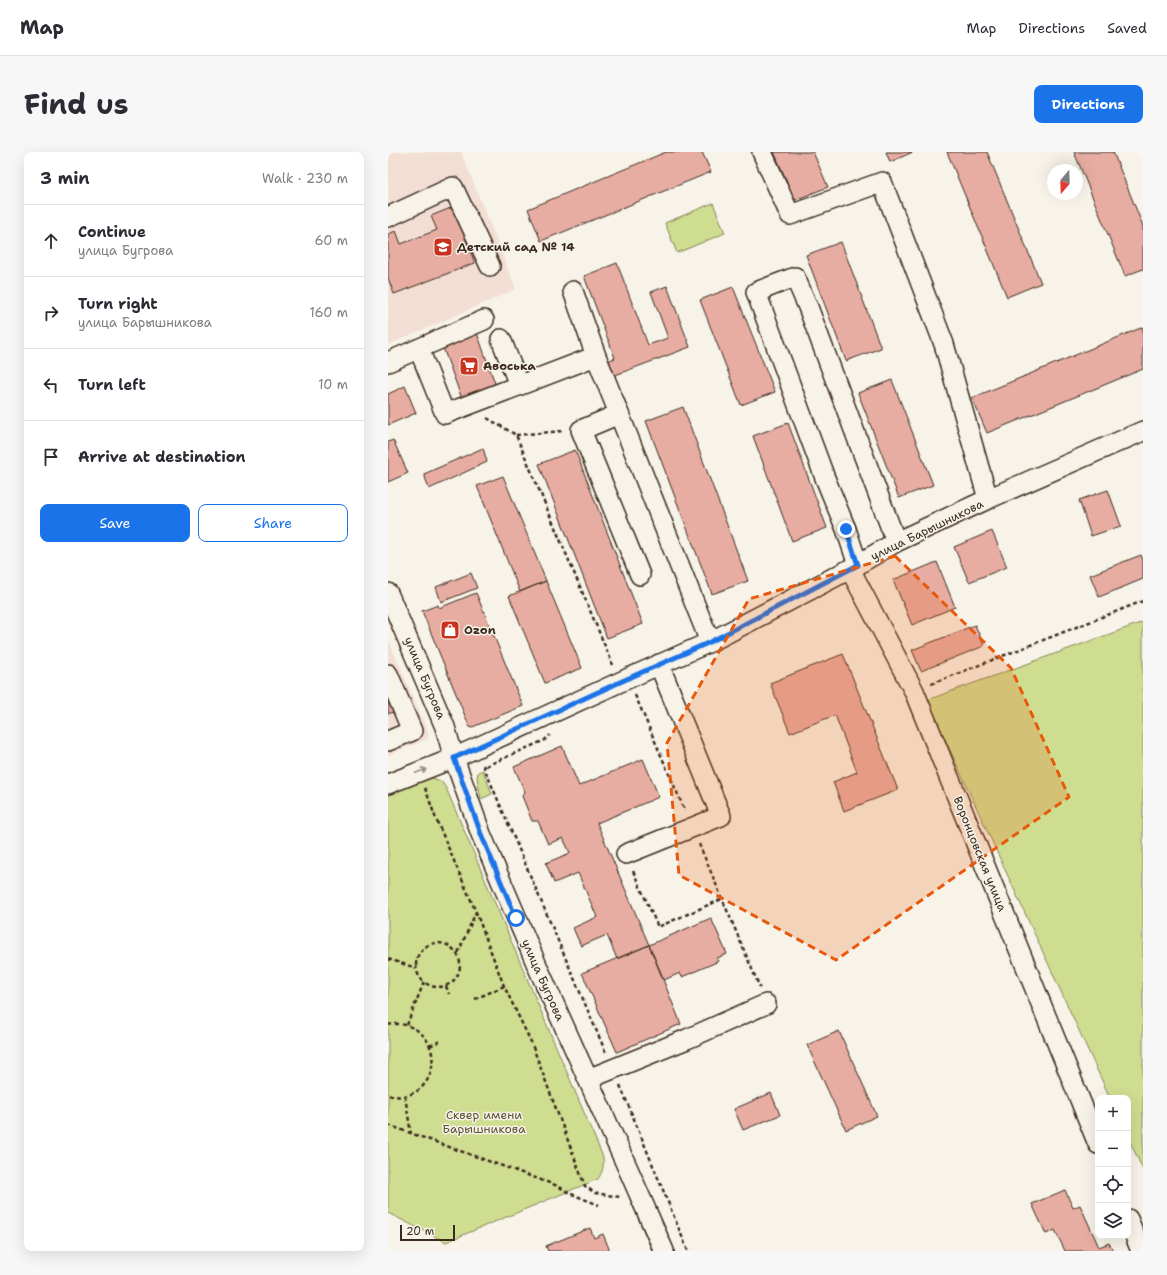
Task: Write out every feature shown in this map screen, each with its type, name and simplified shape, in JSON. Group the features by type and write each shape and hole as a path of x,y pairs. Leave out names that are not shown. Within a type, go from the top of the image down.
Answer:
{"street":[{"path":"762,152 790,216 882,182 944,344 988,499"},
{"path":"388,217 453,187 490,266"},
{"name":"Воронцовская улица","path":"896,542 808,307 795,277 756,292 825,478 846,529 854,567 914,691 1095,1137"},
{"path":"573,291 596,356 710,642"},
{"path":"388,362 484,320"},
{"path":"501,339 519,385"},
{"path":"419,349 445,414 596,356"},
{"path":"619,414 581,430 640,575"},
{"name":"улица Барышникова","path":"388,784 454,758 710,642 854,567 896,542 988,499 1143,431"},
{"name":"улица Бугрова","path":"388,593 446,727 454,758 481,834 539,970 664,1251"},
{"path":"626,854 721,816 659,664"},
{"path":"388,674 412,731 388,740"},
{"path":"588,1080 766,1004"},
{"path":"1131,1226 1141,1251"}],"path":[{"path":"482,417 489,418 516,435 620,682"},
{"path":"516,435 581,430"},
{"path":"914,691 1143,601"},
{"path":"484,767 545,740"},
{"path":"475,748 614,1070 688,1251"},
{"path":"418,772 436,819 476,912 504,986 531,1042 585,1186 595,1193 626,1198"},
{"path":"626,854 658,927 722,899"},
{"path":"458,953 476,912"},
{"path":"437,942 449,945 458,953 461,963 459,974 453,982 446,986 438,987 431,986 420,978 416,968 417,956 425,946 437,942"},
{"path":"388,959 416,968"},
{"path":"408,1025 424,982"},
{"path":"446,986 449,994"},
{"path":"475,999 504,986"},
{"path":"388,1025 408,1025 420,1032 427,1040 432,1050 433,1061 431,1073 426,1082 418,1090 405,1096 396,1097 388,1095"},
{"path":"430,1046 440,1041"},
{"path":"405,1096 412,1134"},
{"path":"388,1125 558,1186 569,1193 599,1205"}],"highlighted area":[{"path":"895,556 1011,668 1069,797 836,960 679,875 667,743 749,599"}],"shaded area":[{"name":"Детский сад № 14","path":"388,152 461,152 516,289 388,345"},
{"path":"388,639 429,734 427,739 388,755"}],"green space":[{"path":"713,203 725,233 677,253 665,223"},
{"path":"1143,622 1143,1170 1131,1144 1131,1095 1109,1095 927,700"},
{"path":"483,770 492,794 481,799 477,778 478,772"},
{"name":"Сквер имени Барышникова","path":"432,778 441,781 446,788 603,1157 602,1171 598,1179 446,1242 388,1213 388,795"},
{"path":"633,1195 656,1251 652,1251 629,1197"}],"building":[{"path":"666,152 702,152 711,172 541,241 528,209"},
{"path":"774,152 813,152 828,187 795,200"},
{"path":"886,152 913,152 890,162"},
{"path":"947,152 987,152 1041,283 1007,297"},
{"path":"1074,152 1113,152 1143,226 1143,269 1125,276 1083,174 1083,164 1079,164"},
{"path":"453,207 475,263 394,294 388,278 388,234 396,231 401,244 437,230 431,216"},
{"path":"841,242 881,348 846,361 806,255"},
{"path":"617,263 648,345 668,338 651,292 667,286 690,347 610,377 605,362 615,358 584,276"},
{"path":"733,287 775,392 741,405 700,300"},
{"path":"1143,327 1143,369 987,433 972,398"},
{"name":"Авоська","path":"477,333 496,386 462,399 442,345"},
{"path":"892,380 933,485 899,498 858,393"},
{"path":"405,386 416,413 388,425 388,394"},
{"path":"683,407 748,581 712,594 646,421"},
{"path":"788,423 827,528 792,541 753,436"},
{"path":"393,440 408,473 388,482 388,442"},
{"path":"483,448 487,462 429,489 424,474"},
{"path":"575,450 643,624 607,638 539,464"},
{"path":"503,476 546,581 520,592 477,486"},
{"path":"1108,490 1121,526 1091,536 1079,500"},
{"path":"992,531 1007,567 969,582 954,547"},
{"path":"1141,555 1143,560 1143,579 1099,597 1090,575"},
{"path":"937,562 955,607 912,625 893,580"},
{"path":"471,573 477,588 441,602 436,587"},
{"path":"546,581 582,668 545,683 509,596"},
{"path":"476,593 523,706 470,728 422,611 438,605 439,608"},
{"path":"975,625 984,646 921,671 912,650"},
{"path":"843,654 898,790 844,811 833,782 857,772 835,715 790,733 770,683"},
{"path":"388,694 395,711 388,714"},
{"path":"562,746 579,786 643,759 659,797 597,823 649,945 617,959 607,935 581,946 573,928 597,917 578,873 554,883 546,863 570,853 563,838 548,844 538,821 532,821 522,796 525,792 514,767"},
{"path":"711,918 727,954 717,958 719,961 682,977 680,973 664,980 649,945"},
{"path":"649,945 681,1024 617,1052 582,973"},
{"path":"839,1031 877,1116 846,1130 807,1045"},
{"path":"771,1093 780,1115 743,1130 734,1109"},
{"path":"1065,1190 1073,1208 1080,1205 1099,1247 1109,1243 1113,1251 1065,1251 1055,1230 1046,1234 1032,1204"},
{"path":"590,1228 594,1238 603,1234 610,1251 548,1251 546,1246"}],"place":[{"name":"Детский сад № 14","path":"443,247"},
{"name":"Авоська","path":"469,366"},
{"name":"Ozon","path":"450,630"}],"route":[{"path":"516,918 469,804 454,758 710,642 858,565 846,529"}]}
